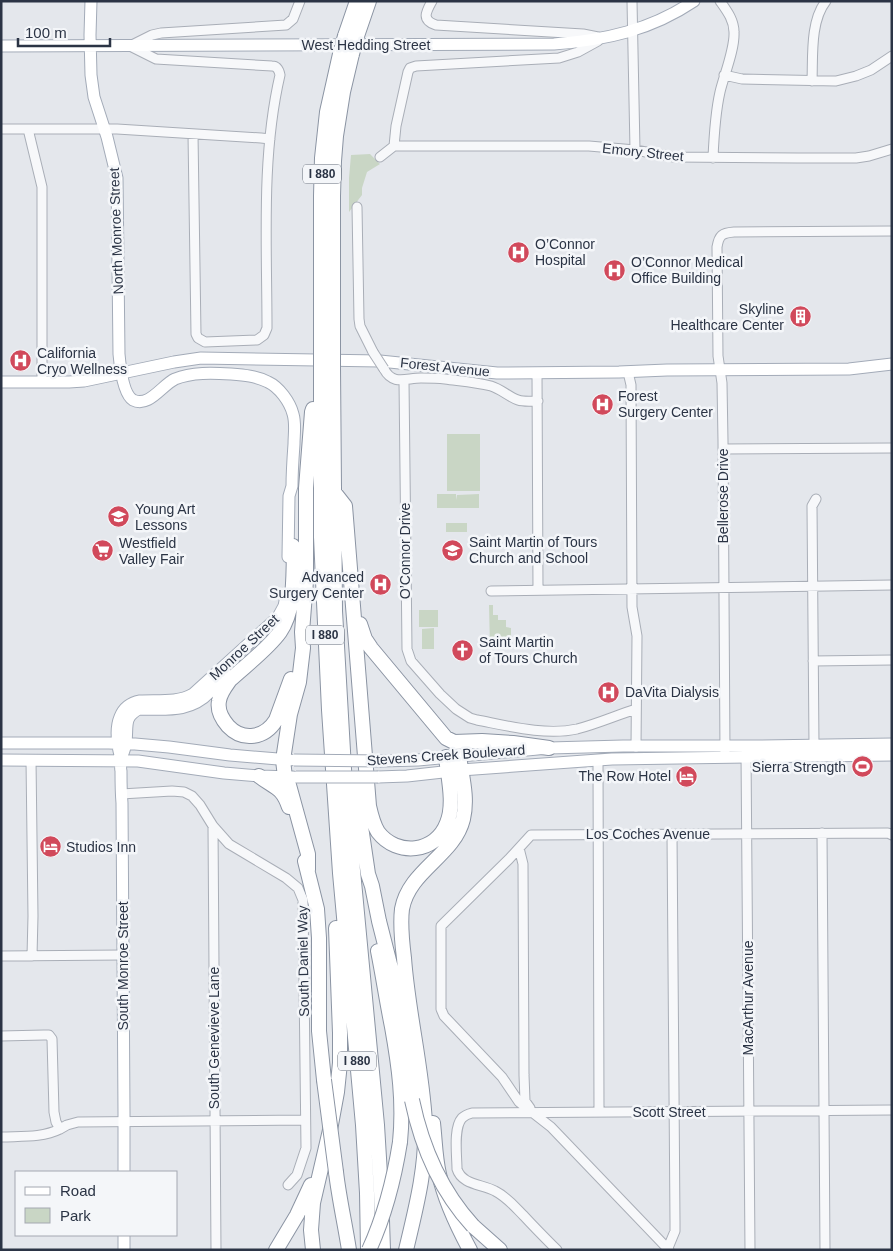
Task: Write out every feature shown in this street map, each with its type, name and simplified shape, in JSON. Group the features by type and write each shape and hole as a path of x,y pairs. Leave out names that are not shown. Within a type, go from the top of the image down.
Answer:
{"highway":[{"name":"I 880","path":"357,1 346,54 343,92 336,136 327,367 334,492 334,611 352,861 377,1125 383,1250"},
{"name":"I 880","path":"351,36 370,1"},
{"name":"I 880","path":"327,367 320,396 321,537 324,614 340,873 363,1125 369,1250"},
{"path":"308,870 308,854 289,785 288,760 290,714 299,682 303,648 308,455 312,412 320,396"},
{"path":"334,492 345,506 369,806 373,823 382,837 396,846 404,848 422,847 437,839 444,830 450,813 454,771 452,757"},
{"path":"293,546 292,600 284,624 270,642 230,680 220,696 218,709 220,715 223,721 236,733 250,737 264,733 272,726 291,679 302,632"},
{"path":"352,590 365,639 446,738 454,742 482,741 550,748"},
{"path":"342,732 350,744 368,874 397,992 412,1100 421,1136 437,1175 457,1207 473,1226 500,1250"},
{"path":"406,1250 423,1171 425,1122 405,975 402,943 402,909 408,893 420,874 448,847 460,829 465,807 464,781 454,771"},
{"path":"259,776 279,788 286,800 314,892 319,938 319,1031 336,1172 349,1250"},
{"path":"313,1250 312,1211 334,1111 340,1063 334,887 340,873"},
{"path":"368,874 367,887 402,1100 400,1137 395,1170 380,1224 369,1250"},
{"path":"402,943 427,1070 439,1173 448,1203 470,1250"},
{"path":"276,1250 297,1215 324,1155"},
{"path":"340,1201 338,1217 341,1250"}],"main road":[{"name":"North Monroe Street","path":"90,1 94,97 117,178 118,333 122,373"},
{"name":"West Hedding Street","path":"1,46 548,44 585,42 633,31 663,19 694,1"},
{"name":"Forest Avenue","path":"1,382 84,381 187,360 218,357 380,361 497,373 849,369 892,364"},
{"name":"Monroe Street","path":"122,373 129,397 140,402 149,399 174,380 197,374 212,373 248,376 269,382 276,387 286,400 293,414 294,428 292,486 294,496 293,546 286,609 281,620 274,629 219,680 212,691 197,702 177,709 139,709 134,711 127,720 122,744"},
{"name":"Monroe Street","path":"122,744 118,722 122,711 127,706 140,701 176,700 193,694 281,613 286,593 289,496 292,486"},
{"name":"Stevens Creek Boulevard","path":"1,743 169,746 230,755 288,760 405,761 550,748 623,746 725,752"},
{"name":"South Monroe Street","path":"122,744 124,1171"},
{"name":"Stevens Creek Boulevard","path":"746,752 814,745 892,744"},
{"path":"612,759 636,746"},
{"name":"Stevens Creek Boulevard","path":"852,756 854,753 864,750 887,750 892,748"},
{"name":"Stevens Creek Boulevard","path":"1,760 121,760 259,776 382,777 725,752 852,756 892,755"},
{"path":"124,1236 124,1250"}],"street":[{"name":"West Hedding Street","path":"129,46 152,35 161,33 286,25 294,19 300,1"},
{"name":"West Hedding Street","path":"432,1 426,15 427,20 436,25 583,34 603,38"},
{"path":"632,1 634,150"},
{"path":"713,158 716,108 724,74 734,44 733,24 720,1"},
{"path":"812,81 813,40 816,23 826,1"},
{"name":"West Hedding Street","path":"394,146 396,126 410,68 416,66 559,58 578,52 603,38"},
{"name":"West Hedding Street","path":"129,46 156,59 276,67 280,75 270,139"},
{"path":"724,74 742,79 836,81 871,70 892,56"},
{"path":"1,129 104,129 194,134 270,139 267,194 268,328 264,335 257,340 205,342 198,338 195,331 194,134"},
{"path":"28,129 42,187 42,382"},
{"path":"380,157 394,146"},
{"name":"Emory Street","path":"394,146 579,146 634,150 674,157 713,158 856,158 892,149"},
{"path":"357,207 358,319 373,352 386,374 397,380 437,378 490,386 517,400 524,402 538,401"},
{"name":"Bellerose Drive","path":"725,752 723,450 718,356 718,240 726,232 892,231"},
{"path":"628,372 631,384 632,607 637,636 636,746"},
{"path":"537,373 538,590"},
{"name":"O’Connor Drive","path":"404,380 406,649 411,661 456,709 477,720 543,731 560,731 577,729 636,709"},
{"path":"723,450 892,448"},
{"path":"814,745 812,506 816,499"},
{"path":"490,591 892,585"},
{"path":"813,661 892,660"},
{"name":"MacArthur Avenue","path":"746,752 750,1250"},
{"path":"30,760 32,956"},
{"path":"598,760 600,1112"},
{"name":"South Daniel Way","path":"122,794 172,791 184,792 192,796 213,826 229,844 286,878 298,888 303,900 306,1148 297,1174 288,1185"},
{"name":"South Genevieve Lane","path":"213,826 216,1250"},
{"name":"Los Coches Avenue","path":"532,1113 519,1102 502,1076 444,1016 441,1008 441,926 531,835 888,832 892,835"},
{"path":"822,833 825,1250"},
{"path":"519,848 523,864 525,1101 532,1113 551,1127 668,1249 674,1232 675,1221 672,834"},
{"path":"1,956 123,956"},
{"path":"1,1036 49,1035 52,1039 54,1112 60,1129"},
{"name":"Scott Street","path":"557,1250 509,1200 485,1186 467,1181 458,1174 456,1132 457,1125 466,1115 472,1113 892,1110"},
{"path":"1,1137 51,1134 78,1122 305,1120"}],"green space":[{"path":"370,154 380,164 367,172 362,195 349,212 351,155"},
{"path":"447,434 480,434 480,491 447,491"},
{"path":"437,494 456,494 456,500 457,495 479,494 479,508 437,508"},
{"path":"446,523 467,523 467,532 446,532"},
{"path":"489,605 493,605 493,615 498,615 498,620 506,620 506,627 511,628 511,649 490,649"},
{"path":"419,610 438,610 438,627 419,627"},
{"path":"434,628 434,649 422,649 422,629"}],"place":[{"name":"O’Connor Hospital","path":"519,252"},
{"name":"O’Connor Medical Office Building","path":"615,270"},
{"name":"Skyline Healthcare Center","path":"800,317"},
{"name":"California Cryo Wellness","path":"21,361"},
{"name":"Forest Surgery Center","path":"602,404"},
{"name":"Young Art Lessons","path":"119,517"},
{"name":"Saint Martin of Tours Church and School","path":"453,550"},
{"name":"Westfield Valley Fair","path":"103,551"},
{"name":"Advanced Surgery Center","path":"380,585"},
{"name":"Saint Martin of Tours Church","path":"463,650"},
{"name":"DaVita Dialysis","path":"609,692"},
{"name":"Sierra Strength","path":"862,767"},
{"name":"The Row Hotel","path":"687,776"},
{"name":"Studios Inn","path":"50,847"}]}
